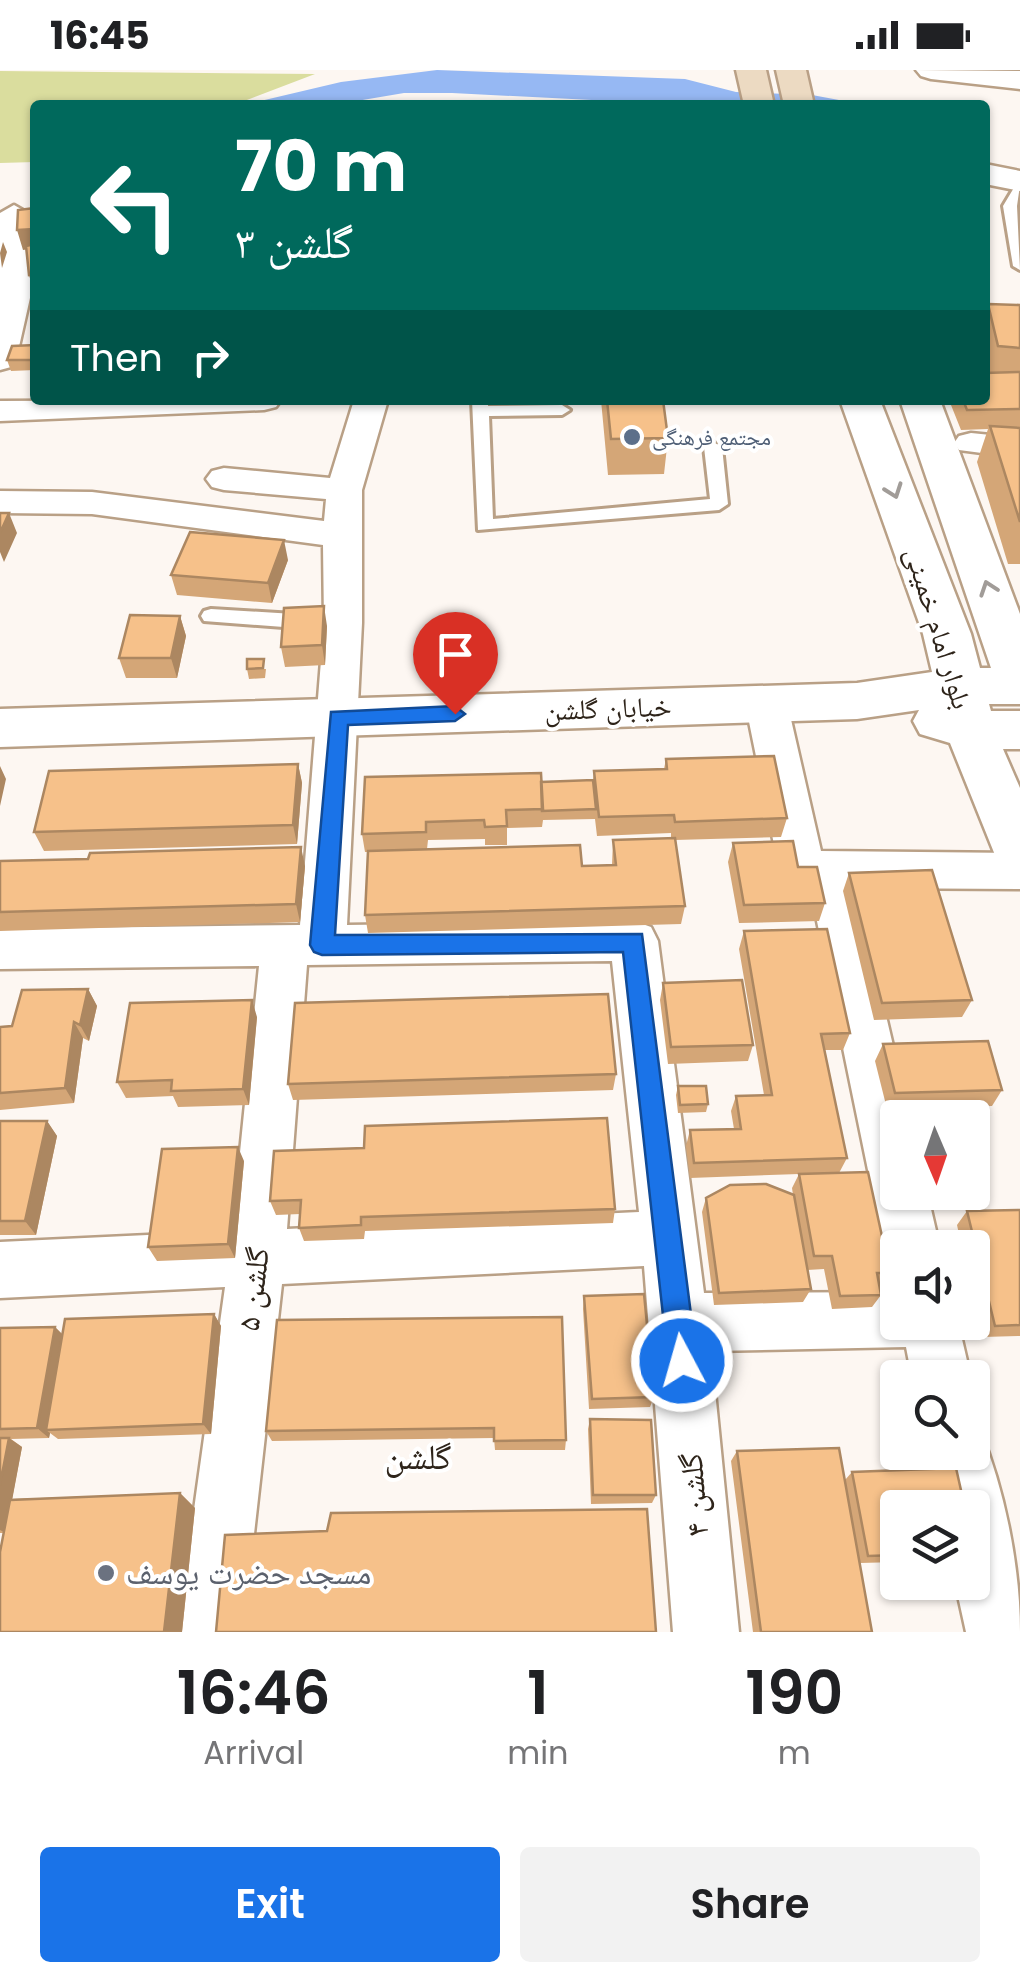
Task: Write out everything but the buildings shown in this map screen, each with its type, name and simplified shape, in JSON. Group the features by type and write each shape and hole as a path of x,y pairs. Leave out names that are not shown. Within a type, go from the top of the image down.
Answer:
{"street":[{"path":"931,70 1020,80"},
{"path":"990,176 1020,185"},
{"path":"0,360 17,288 16,212"},
{"path":"0,410 132,405"},
{"name":"گلشن ۵","path":"210,1632 257,1260 338,718 344,490 370,405"},
{"name":"بلوار امام خمینی","path":"862,405 947,634 964,708 1020,854"},
{"name":"بلوار امام خمینی","path":"922,405 1020,683"},
{"path":"971,443 1020,448"},
{"path":"224,479 344,490"},
{"path":"0,502 92,503 341,535"},
{"path":"964,708 1020,683"},
{"name":"خیابان گلشن","path":"0,728 766,702 857,701 964,708"},
{"path":"766,702 802,868 1020,871"},
{"path":"964,708 1020,730"},
{"path":"828,870 880,1100"},
{"name":"گلشن ۴","path":"303,946 634,942 666,1238 679,1322 706,1632"},
{"path":"0,949 303,946"},
{"path":"0,1270 666,1238"},
{"path":"679,1322 880,1322"},
{"path":"990,1592 999,1632"}],"lane":[{"path":"1020,185 1010,206 1020,266"},
{"path":"562,410 480,405 484,526 719,504 713,447"},
{"path":"211,616 343,624"}],"green space":[{"path":"0,71 315,74 247,100 30,100 30,162 0,163"}],"water":[{"path":"437,70 685,79 736,92 839,100 591,100 404,93 363,100 264,100 341,82"}],"place":[{"name":"مجتمع فرهنگی","path":"632,437"},
{"name":"مسجد حضرت یوسف","path":"106,1573"}],"district":[{"name":"گلشن","path":"418,1457"}],"route":[{"path":"455,714 338,718 322,945 634,942 682,1361"}]}
